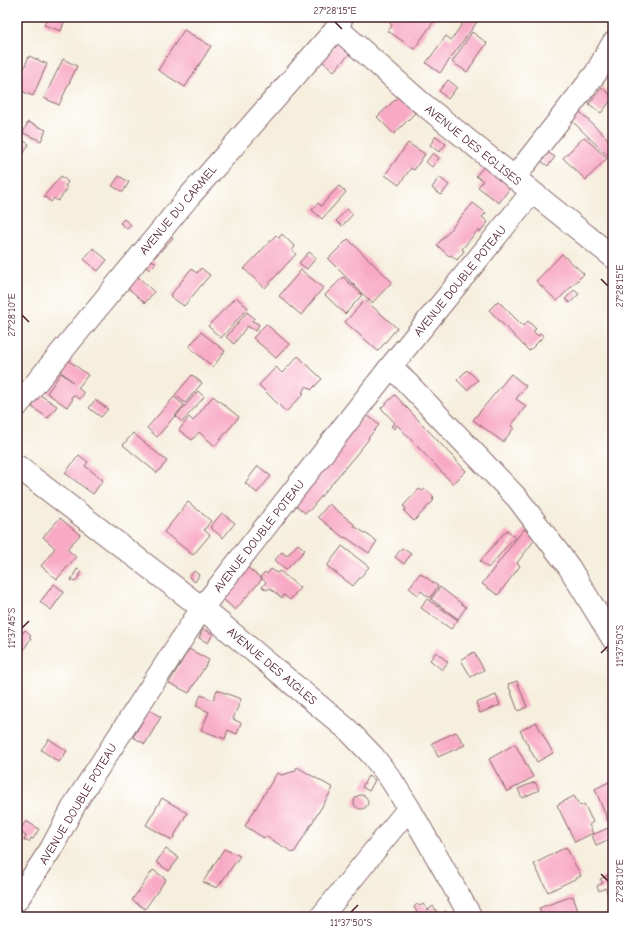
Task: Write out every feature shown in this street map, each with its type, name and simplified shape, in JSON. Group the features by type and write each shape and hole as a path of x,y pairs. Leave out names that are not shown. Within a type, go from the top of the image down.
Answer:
{"street":[{"name":"AVENUE DES EGLISES","path":"339,23 418,100 613,258"},
{"name":"AVENUE DU CARMEL","path":"17,406 187,199 339,23"},
{"path":"514,178 596,73 613,43"},
{"name":"AVENUE DOUBLE POTEAU","path":"17,900 52,849 76,802 202,608 391,366 532,192"},
{"path":"391,366 518,498 569,567 613,639"},
{"name":"AVENUE DES AIGLES","path":"17,466 202,608 348,730 373,756 390,778 409,808 471,917"},
{"path":"320,917 409,808"}],"building":[{"path":"47,17 63,17 65,19 61,31 44,25"},
{"path":"390,17 437,17 414,49 388,31 392,26 388,20"},
{"path":"467,17 470,17 477,22 440,73 426,63 446,36 451,40"},
{"path":"184,30 211,46 185,87 158,70"},
{"path":"472,32 487,43 467,72 452,62"},
{"path":"340,41 352,51 334,71 322,61"},
{"path":"29,56 47,64 33,96 17,89 17,75 21,76"},
{"path":"63,59 77,66 59,105 44,98"},
{"path":"448,80 457,87 448,99 439,91"},
{"path":"602,87 613,98 601,113 589,104"},
{"path":"399,96 415,113 394,134 377,117"},
{"path":"578,110 613,144 613,161 570,119"},
{"path":"28,122 46,130 41,141 23,133"},
{"path":"436,136 446,144 439,152 430,145"},
{"path":"584,137 607,158 586,180 563,158"},
{"path":"19,138 29,144 17,165 17,142"},
{"path":"408,143 425,154 414,170 411,168 399,185 385,175"},
{"path":"547,152 555,157 548,166 541,161"},
{"path":"433,153 439,158 432,167 426,162"},
{"path":"485,165 512,185 499,203 478,187 483,181 476,176"},
{"path":"61,176 68,182 65,186 68,188 58,201 54,198 51,202 44,196"},
{"path":"119,176 129,182 123,192 112,186"},
{"path":"439,177 449,185 441,195 432,188"},
{"path":"339,186 346,192 322,219 312,210 318,203 321,206"},
{"path":"473,203 486,213 482,217 488,222 480,232 478,230 462,249 464,251 457,260 451,255 449,256 437,245"},
{"path":"347,209 353,214 342,226 336,221"},
{"path":"124,219 131,225 127,229 120,223"},
{"path":"166,231 173,238 152,260 156,263 149,270 139,260"},
{"path":"282,234 295,247 292,250 296,254 265,288 244,269 276,235 279,238"},
{"path":"348,239 392,282 372,303 328,259"},
{"path":"93,248 107,260 98,271 84,259"},
{"path":"309,252 316,258 307,269 299,263"},
{"path":"562,254 584,274 557,301 536,281"},
{"path":"201,268 210,275 184,306 170,296 191,269 197,273"},
{"path":"301,270 323,288 301,315 279,296"},
{"path":"137,276 154,292 145,303 127,287"},
{"path":"343,277 362,295 345,314 325,295"},
{"path":"574,290 579,294 570,303 565,299"},
{"path":"236,297 248,308 221,338 208,326"},
{"path":"365,300 397,328 378,351 345,322"},
{"path":"498,301 523,326 528,321 536,329 533,331 538,336 540,333 544,336 529,351 489,310"},
{"path":"247,312 254,318 252,321 259,324 256,331 247,326 234,344 226,337"},
{"path":"266,324 289,344 276,358 253,338"},
{"path":"201,332 225,351 213,367 189,347"},
{"path":"298,356 322,379 311,390 307,386 302,392 304,393 286,412 259,385 276,367 282,373"},
{"path":"68,360 88,375 78,388 84,393 80,399 73,395 71,398 73,399 67,407 47,393 61,373 73,382 60,371"},
{"path":"467,370 478,380 467,390 457,380"},
{"path":"511,374 526,386 516,399 526,406 511,426 514,428 503,442 473,420"},
{"path":"192,375 202,383 185,403 175,395"},
{"path":"198,391 204,397 182,422 176,416"},
{"path":"40,395 57,406 48,418 32,407"},
{"path":"395,395 466,471 453,484 397,425 394,429 391,426 395,423 381,408"},
{"path":"213,396 239,417 215,446 199,432 192,440 179,430 189,417 193,421"},
{"path":"174,397 184,405 157,437 147,428"},
{"path":"95,400 108,409 101,417 89,408"},
{"path":"366,414 379,425 309,511 308,510 305,513 293,503"},
{"path":"133,433 167,461 157,473 123,445"},
{"path":"79,455 88,462 85,466 103,480 93,494 65,473"},
{"path":"258,466 271,476 257,493 245,483"},
{"path":"419,489 422,491 425,489 434,497 432,499 434,500 414,521 404,511 406,508 403,506"},
{"path":"188,502 211,521 204,530 210,535 193,555 164,532"},
{"path":"329,504 355,525 354,526 377,541 369,553 345,537 344,538 318,517"},
{"path":"222,513 235,523 223,538 210,527"},
{"path":"60,518 80,535 67,549 76,557 57,579 41,566 55,548 43,537"},
{"path":"524,529 536,538 517,563 520,566 498,595 482,584"},
{"path":"507,530 515,537 488,568 480,561"},
{"path":"298,544 305,550 286,570 275,560 282,552 287,556"},
{"path":"342,546 369,567 353,586 327,566"},
{"path":"402,548 411,554 404,564 395,557"},
{"path":"247,567 262,579 235,610 221,597"},
{"path":"77,569 82,572 75,582 71,580"},
{"path":"271,569 277,573 280,571 300,588 290,600 284,595 282,598 269,588 267,590 262,587 266,582 260,577 265,572 267,574"},
{"path":"194,571 199,575 195,582 189,577"},
{"path":"420,573 438,586 430,598 421,591 418,595 409,588"},
{"path":"54,584 64,592 51,610 40,602"},
{"path":"440,587 466,607 458,619 431,599"},
{"path":"427,599 458,620 451,629 421,608"},
{"path":"203,629 213,634 208,643 199,638"},
{"path":"25,630 31,635 29,637 31,638 17,660 17,639"},
{"path":"189,649 209,660 189,693 169,683"},
{"path":"436,652 448,662 442,670 430,660"},
{"path":"474,652 484,670 471,677 461,660"},
{"path":"517,681 527,707 518,711 508,684"},
{"path":"217,690 241,699 233,719 241,723 237,734 228,730 225,739 201,730 209,712 196,706 201,695 213,700"},
{"path":"496,695 500,705 480,713 476,703"},
{"path":"149,710 161,717 145,744 133,737"},
{"path":"536,722 553,753 537,762 520,731"},
{"path":"456,732 465,745 438,757 432,743"},
{"path":"49,739 67,751 59,762 41,750"},
{"path":"515,744 533,777 507,792 489,759"},
{"path":"297,767 333,788 294,853 265,836 264,838 245,826 277,773 282,775 295,771"},
{"path":"368,776 375,780 369,791 362,787"},
{"path":"613,780 613,819 608,821 595,789"},
{"path":"535,782 539,790 522,798 518,789"},
{"path":"358,795 364,795 368,799 368,805 364,809 358,809 354,805 354,799"},
{"path":"574,796 580,806 584,804 593,822 589,825 593,833 575,842 557,805"},
{"path":"162,798 187,813 172,840 146,825"},
{"path":"26,821 39,829 33,839 31,838 29,842 24,840 26,836 19,831"},
{"path":"613,826 613,838 596,845 592,835"},
{"path":"566,847 581,876 548,892 534,864"},
{"path":"166,849 179,858 169,871 156,862"},
{"path":"224,849 240,856 217,888 203,882"},
{"path":"153,870 166,879 145,909 132,900"},
{"path":"613,873 612,902 605,888 599,891 597,886 603,883 600,879"},
{"path":"573,896 580,917 543,917 539,908"},
{"path":"417,904 420,906 423,904 428,910 433,906 439,915 446,911 449,917 416,917 419,916 414,907"}]}
